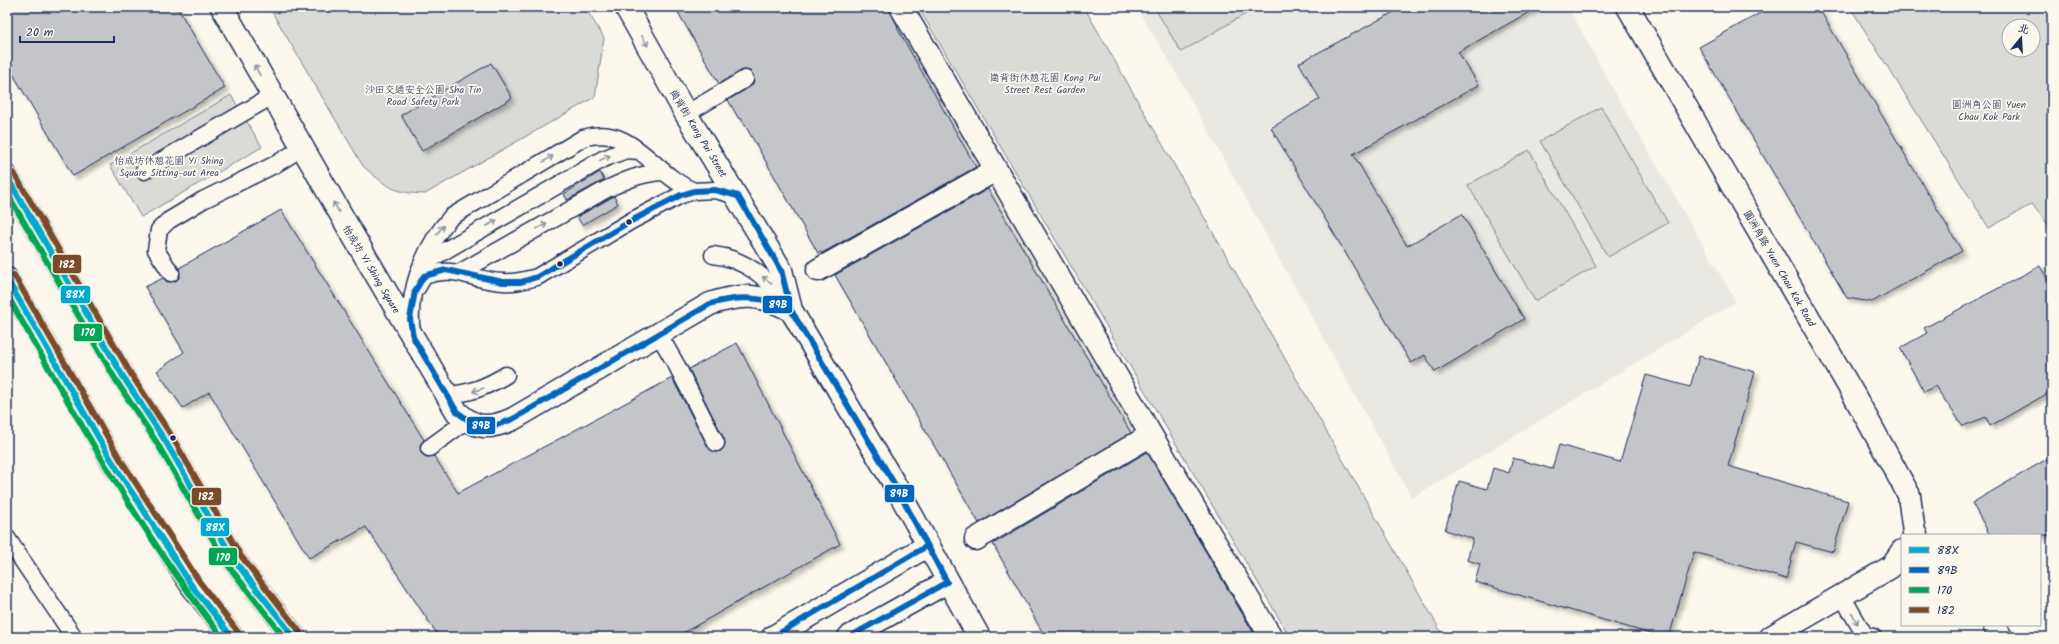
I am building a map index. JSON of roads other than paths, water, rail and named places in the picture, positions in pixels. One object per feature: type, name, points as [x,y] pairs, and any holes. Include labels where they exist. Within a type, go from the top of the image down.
[{"type":"street","name":"怡成坊 Yi Shing Square","points":[[222,7],[302,148],[413,337],[458,412],[466,420]]},
{"type":"street","name":"崗背街 Kong Pui Street","points":[[626,7],[686,114],[738,196],[781,270],[791,310],[895,485],[927,546],[979,637]]},
{"type":"street","points":[[901,7],[1271,637]]},
{"type":"street","name":"圓洲角路 Yuen Chau Kok Road","points":[[1628,7],[1843,377],[1909,495],[1915,534]]},
{"type":"street","points":[[818,270],[996,170]]},
{"type":"street","points":[[7,177],[124,378],[164,439],[234,560],[294,637]]},
{"type":"street","points":[[7,279],[112,461],[192,586],[232,637]]},
{"type":"street","points":[[466,420],[482,427],[497,426],[502,424],[710,304],[730,298],[752,296],[774,301],[791,310]]},
{"type":"street","points":[[976,539],[1151,435]]},
{"type":"street","points":[[773,637],[927,546]]},
{"type":"street","points":[[1785,634],[1842,596],[1891,567],[1901,553]]},
{"type":"street","points":[[849,637],[947,582]]},
{"type":"street","points":[[1995,626],[2001,637]]},
{"type":"lane","points":[[686,114],[745,79]]},
{"type":"lane","points":[[144,171],[272,96]]},
{"type":"lane","points":[[413,337],[410,319],[414,291],[427,250],[438,231],[452,218],[582,138],[604,134],[621,138],[681,186],[694,191]]},
{"type":"lane","points":[[172,273],[156,250],[158,230],[168,221],[203,200],[276,164],[302,148]]},
{"type":"lane","points":[[422,264],[602,159],[626,150],[639,151]]},
{"type":"lane","points":[[459,273],[605,190],[632,177],[647,172],[663,172]]},
{"type":"lane","points":[[414,291],[424,276],[446,270],[503,282],[521,282],[537,277],[670,199],[694,191],[715,190],[738,196]]},
{"type":"lane","points":[[713,255],[730,257],[752,269],[772,285],[791,310]]},
{"type":"lane","points":[[658,333],[677,366],[716,443]]},
{"type":"lane","points":[[448,396],[466,394],[483,388],[506,376]]},
{"type":"lane","points":[[429,448],[466,420]]},
{"type":"lane","points":[[7,538],[74,637]]},
{"type":"lane","points":[[1842,596],[1864,634],[1873,637]]},
{"type":"park label","name":"崗背街休憩花園 Kong Pui Street Rest Garden","points":[[1045,82]]},
{"type":"park label","name":"沙田交通安全公園 Sha Tin Road Safety Park","points":[[423,94]]},
{"type":"park label","name":"圓洲角公園 Yuen Chau Kok Park","points":[[1989,110]]},
{"type":"park label","name":"怡成坊休憩花園 Yi Shing Square Sitting-out Area","points":[[169,166]]}]
